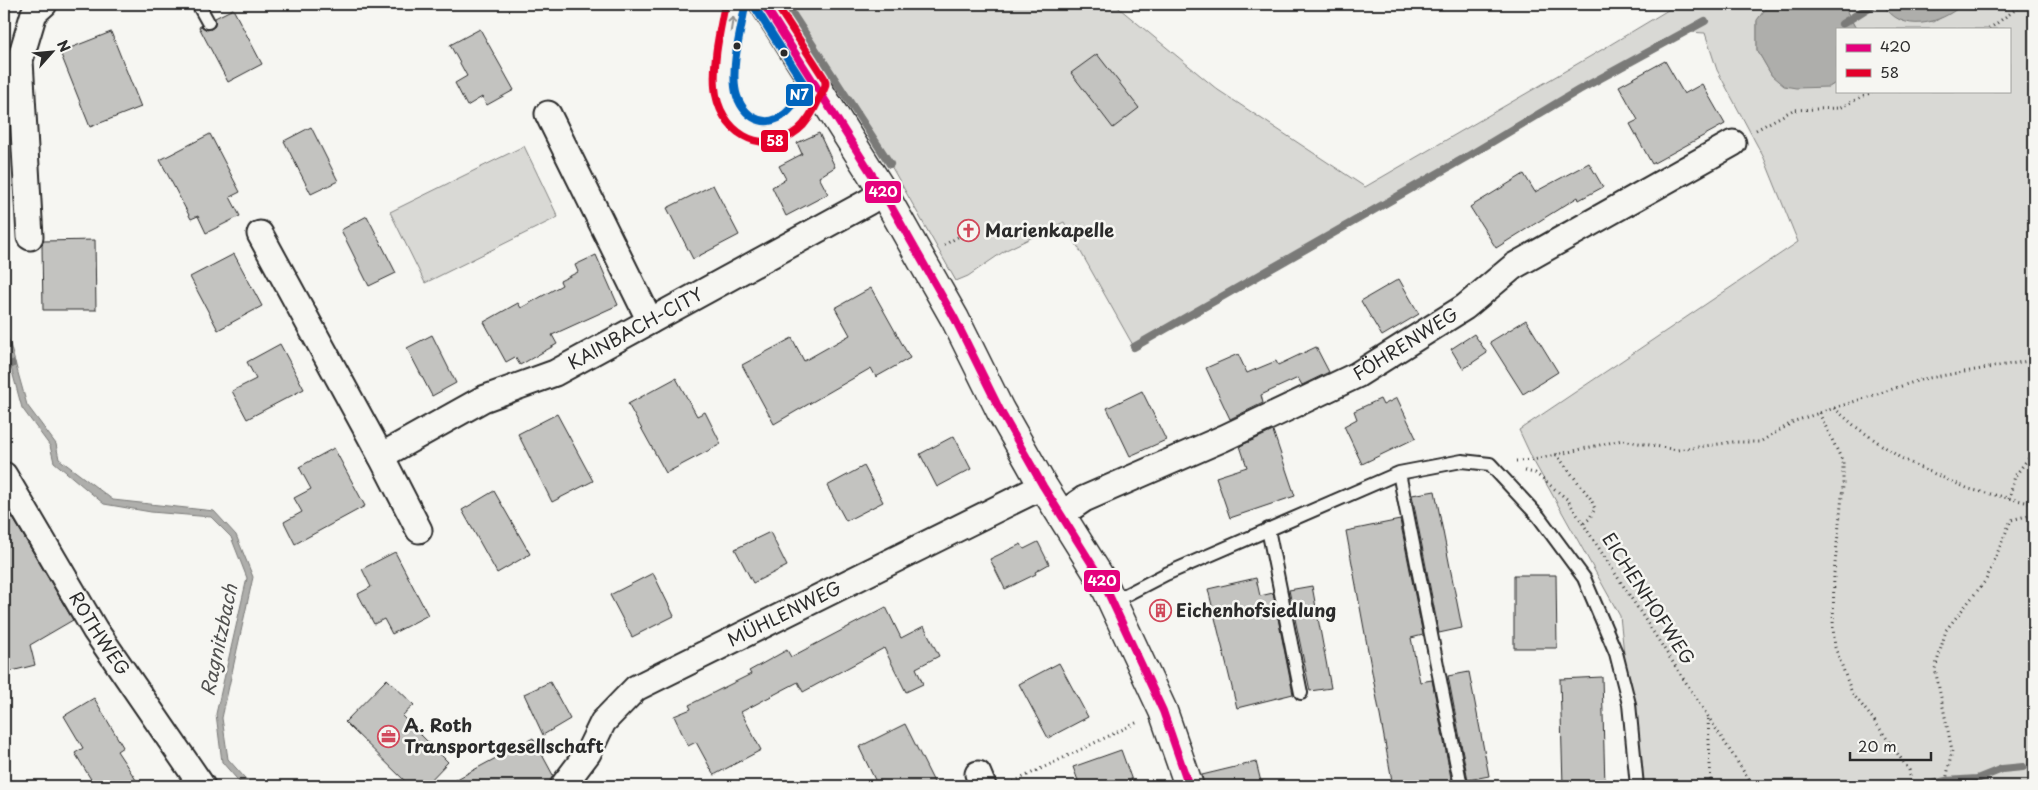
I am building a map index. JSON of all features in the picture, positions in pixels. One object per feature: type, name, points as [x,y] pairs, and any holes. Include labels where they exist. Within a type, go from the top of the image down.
[{"type":"main road","points":[[764,4],[816,83],[883,192],[950,311],[1000,410],[1043,486],[1103,582],[1163,711],[1189,786]]},
{"type":"street","points":[[30,237],[20,60],[34,14],[44,4]]},
{"type":"street","points":[[548,114],[650,321]]},
{"type":"street","name":"FÖHRENWEG","points":[[1062,514],[1084,499],[1224,438],[1357,375],[1465,307],[1514,266],[1732,143]]},
{"type":"street","name":"KAINBACH-CITY","points":[[381,456],[483,399],[555,373],[868,202],[883,192]]},
{"type":"street","points":[[260,234],[381,456],[419,530]]},
{"type":"street","name":"ROTHWEG","points":[[4,475],[95,630],[202,786]]},
{"type":"street","name":"MÜHLENWEG","points":[[563,786],[588,753],[603,722],[636,688],[1043,486]]},
{"type":"lane","points":[[198,4],[208,22]]},
{"type":"lane","points":[[735,4],[725,88],[729,103],[737,119],[746,127],[758,132],[778,130],[792,122],[816,83]]},
{"type":"lane","points":[[1112,602],[1166,574],[1399,473],[1462,461],[1490,464],[1539,517],[1584,578],[1616,653],[1630,704],[1637,786]]},
{"type":"lane","points":[[1399,473],[1461,786]]},
{"type":"lane","points":[[1268,530],[1302,694]]},
{"type":"path","points":[[1990,28],[2023,4]]},
{"type":"path","points":[[1732,143],[1793,110],[1839,108],[1872,92]]},
{"type":"path","points":[[1490,464],[1533,460],[1622,440],[1677,450],[1733,442],[1760,442],[1795,421],[1923,379],[2034,360]]},
{"type":"path","points":[[1834,408],[1900,457],[1969,489],[2034,504]]},
{"type":"path","points":[[1819,413],[1843,462],[1843,486],[1834,573],[1833,628],[1835,647],[1852,693],[1874,719],[1909,770],[1912,786]]},
{"type":"path","points":[[2009,499],[2015,476],[2034,451]]},
{"type":"path","points":[[1556,454],[1591,500],[1595,509],[1589,519],[1583,524]]},
{"type":"path","name":"EICHENHOFWEG","points":[[1490,464],[1535,473],[1567,500],[1753,786]]},
{"type":"path","points":[[1945,786],[1952,750],[1935,668],[1946,630],[1986,580],[2011,520],[2034,514]]},
{"type":"path","points":[[1004,786],[1146,719]]},
{"type":"path","points":[[1708,719],[1710,786]]},
{"type":"shaded area","points":[[786,4],[1114,4],[1218,90],[1365,187],[1678,4],[1769,4],[1757,21],[1757,50],[1772,76],[1829,87],[1836,83],[1836,92],[2010,92],[2010,28],[1855,28],[1843,4],[1883,4],[1887,10],[1934,22],[1963,4],[2034,4],[2034,786],[1638,786],[1620,616],[1533,460],[1519,430],[1798,242],[1764,158],[1717,70],[1705,33],[1688,32],[1579,90],[1470,155],[1134,347],[1064,222],[1006,250],[968,276],[956,281],[890,164]]},
{"type":"shaded area","points":[[1769,4],[1843,4],[1855,28],[1836,28],[1836,83],[1829,87],[1796,88],[1784,86],[1772,76],[1757,50],[1757,20]]},
{"type":"shaded area","points":[[1883,4],[1963,4],[1944,17],[1933,21],[1910,23],[1900,20],[1891,14]]},
{"type":"shaded area","points":[[524,146],[558,217],[425,283],[390,212]]},
{"type":"shaded area","name":"Ragnitzbach","points":[[4,323],[27,405],[56,444],[59,459],[113,500],[214,511],[236,535],[253,577],[222,718],[228,759],[252,786],[243,786],[222,762],[216,714],[247,578],[231,537],[211,517],[151,512],[104,504],[54,462],[50,446],[22,408],[4,342]]},
{"type":"building","points":[[233,9],[262,64],[228,82],[199,27],[201,26],[207,30],[211,29],[215,26],[215,18]]},
{"type":"building","points":[[480,29],[514,90],[487,105],[482,97],[467,106],[455,83],[467,76],[450,45]]},
{"type":"building","points":[[111,32],[141,107],[90,127],[60,52]]},
{"type":"building","points":[[1097,54],[1139,108],[1113,128],[1071,73]]},
{"type":"building","points":[[1665,61],[1684,94],[1702,84],[1725,124],[1652,164],[1630,124],[1638,120],[1619,86]]},
{"type":"building","points":[[311,127],[338,181],[311,194],[284,141]]},
{"type":"building","points":[[819,133],[835,167],[819,177],[828,194],[786,216],[772,187],[786,179],[779,166],[802,154],[797,143]]},
{"type":"building","points":[[210,134],[240,192],[230,197],[240,216],[206,233],[198,216],[191,219],[160,160]]},
{"type":"building","points":[[1589,163],[1603,187],[1579,200],[1578,197],[1496,248],[1470,207],[1524,174],[1535,192]]},
{"type":"building","points":[[713,185],[739,235],[693,259],[667,208]]},
{"type":"building","points":[[367,216],[396,273],[369,286],[341,230]]},
{"type":"building","points":[[95,240],[96,310],[43,310],[43,241]]},
{"type":"building","points":[[234,254],[262,306],[218,330],[190,277]]},
{"type":"building","points":[[596,255],[618,305],[552,335],[557,344],[520,365],[515,357],[506,362],[484,322],[518,303],[521,308],[562,285],[560,281],[578,272],[575,265]]},
{"type":"building","points":[[1399,279],[1419,314],[1382,336],[1361,301]]},
{"type":"building","points":[[871,288],[910,358],[876,377],[871,368],[774,424],[742,365],[792,338],[804,361],[850,335],[835,308]]},
{"type":"building","points":[[1526,320],[1558,372],[1523,394],[1490,342]]},
{"type":"building","points":[[1474,334],[1487,353],[1463,369],[1451,349]]},
{"type":"building","points":[[432,335],[456,383],[432,396],[407,348]]},
{"type":"building","points":[[280,344],[304,389],[247,419],[232,391],[256,379],[247,362]]},
{"type":"building","points":[[1316,347],[1329,372],[1302,385],[1298,378],[1261,395],[1263,403],[1230,419],[1206,368],[1238,354],[1247,373],[1276,361],[1278,365]]},
{"type":"building","points":[[676,378],[697,416],[705,412],[721,444],[666,473],[628,404]]},
{"type":"building","points":[[1142,391],[1166,440],[1130,456],[1107,408]]},
{"type":"building","points":[[1397,398],[1416,438],[1362,464],[1344,426],[1357,419],[1354,411],[1380,399],[1383,405]]},
{"type":"building","points":[[557,414],[593,481],[552,502],[518,434]]},
{"type":"building","points":[[1273,431],[1295,496],[1230,518],[1216,477],[1247,467],[1240,446]]},
{"type":"building","points":[[954,436],[971,469],[937,487],[920,454]]},
{"type":"building","points":[[334,448],[365,506],[295,544],[284,522],[302,512],[294,498],[311,489],[299,467]]},
{"type":"building","points":[[864,466],[883,502],[846,521],[827,486]]},
{"type":"building","points":[[494,491],[530,554],[497,573],[462,510]]},
{"type":"building","points":[[1435,491],[1462,628],[1439,633],[1412,495]]},
{"type":"building","points":[[4,503],[73,620],[30,645],[35,665],[4,673]]},
{"type":"building","points":[[1400,520],[1423,635],[1411,638],[1420,682],[1432,680],[1452,783],[1433,786],[1393,786],[1346,531]]},
{"type":"building","points":[[770,532],[787,566],[753,583],[735,549]]},
{"type":"building","points":[[1038,542],[1049,564],[1035,572],[1036,574],[1005,589],[990,559],[1021,544],[1024,549]]},
{"type":"building","points":[[395,552],[428,615],[392,634],[384,619],[374,624],[358,594],[371,587],[362,569]]},
{"type":"building","points":[[653,573],[674,616],[632,637],[610,595]]},
{"type":"building","points":[[1514,575],[1556,575],[1557,648],[1514,648]]},
{"type":"building","points":[[1256,578],[1260,596],[1273,593],[1293,694],[1237,708],[1208,589]]},
{"type":"building","points":[[1312,586],[1331,688],[1310,691],[1289,590]]},
{"type":"building","points":[[886,607],[901,638],[924,626],[939,656],[916,668],[923,684],[906,692],[884,648],[803,692],[798,682],[741,712],[761,750],[714,775],[696,742],[688,746],[674,716],[691,709],[689,705],[751,674],[749,671],[787,650],[791,657]]},
{"type":"building","points":[[1059,663],[1088,717],[1048,738],[1019,684]]},
{"type":"building","points":[[1469,672],[1489,776],[1468,780],[1448,676]]},
{"type":"building","points":[[1602,677],[1605,786],[1563,786],[1560,679]]},
{"type":"building","points":[[387,679],[414,705],[402,716],[448,762],[425,786],[410,786],[345,722]]},
{"type":"building","points":[[550,682],[570,719],[543,735],[524,694]]},
{"type":"building","points":[[94,698],[123,747],[117,751],[140,786],[95,786],[75,753],[83,748],[64,716]]},
{"type":"building","points":[[905,724],[936,786],[878,786],[859,747]]},
{"type":"building","points":[[533,738],[553,775],[549,786],[444,786]]},
{"type":"building","points":[[1121,750],[1134,786],[1080,786],[1073,767]]},
{"type":"building","points":[[1256,762],[1262,786],[1204,786],[1202,775]]},
{"type":"waterway","points":[[786,4],[890,164]]},
{"type":"waterway","points":[[1842,24],[1874,4]]},
{"type":"waterway","points":[[1134,347],[1470,155],[1579,90],[1705,21]]},
{"type":"waterway","points":[[4,368],[12,364]]},
{"type":"waterway","points":[[1922,786],[1946,781],[1977,779],[2002,769],[2023,767]]},
{"type":"transit line","name":"58","points":[[725,4],[715,66],[715,87],[718,102],[724,116],[744,136],[756,141],[770,142],[784,139],[802,127],[813,112],[825,86],[824,78],[776,4]]},
{"type":"transit line","name":"420","points":[[764,4],[883,192],[955,319],[1000,410],[1043,486],[1103,582],[1163,711],[1189,786]]},
{"type":"transit line","name":"N7","points":[[745,6],[736,56],[735,87],[737,96],[746,112],[753,117],[769,121],[777,119],[792,107],[804,84],[756,9]]},
{"type":"place","name":"Marienkapelle","points":[[969,231]]},
{"type":"place","name":"Eichenhofsiedlung","points":[[1160,611]]},
{"type":"place","name":"A. Roth Transportgesellschaft","points":[[388,736]]}]
